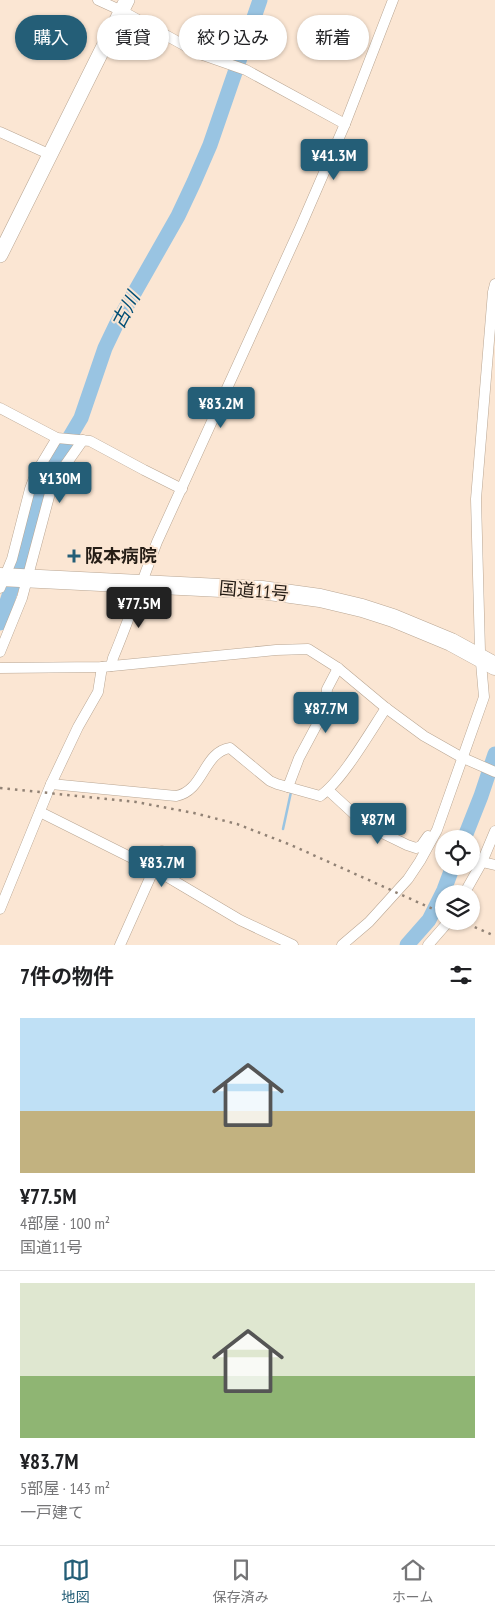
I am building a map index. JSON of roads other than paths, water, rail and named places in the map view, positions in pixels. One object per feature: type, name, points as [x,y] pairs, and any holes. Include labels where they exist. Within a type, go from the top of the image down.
[{"type":"highway","name":"国道11号","points":[[11,579],[262,590],[320,598],[393,618],[451,642],[488,662]]},
{"type":"main road","points":[[0,255],[124,5]]},
{"type":"street","points":[[98,0],[124,5],[184,47],[246,70],[345,124]]},
{"type":"street","points":[[0,909],[51,784],[78,727],[98,692],[106,667],[113,658],[133,610],[157,542],[345,124],[393,0]]},
{"type":"street","points":[[0,132],[51,155]]},
{"type":"street","points":[[437,830],[484,697],[488,662],[476,499],[495,284]]},
{"type":"street","points":[[0,408],[59,438],[90,441],[182,489]]},
{"type":"street","points":[[0,652],[22,598],[11,579],[12,559],[33,481],[59,438]]},
{"type":"street","points":[[11,579],[59,474],[80,440]]},
{"type":"street","points":[[0,668],[106,667],[301,649],[313,652],[338,668],[386,708],[424,736],[464,758],[495,772]]},
{"type":"street","points":[[288,787],[299,758],[322,715],[326,702],[326,689],[338,668]]},
{"type":"street","points":[[51,784],[176,796],[183,795],[199,781],[214,755],[221,749],[230,748],[270,781],[320,796],[328,790],[345,768],[386,708]]},
{"type":"street","points":[[328,790],[366,824],[407,845],[416,848],[421,846],[430,833],[435,831]]},
{"type":"street","points":[[40,812],[154,869],[240,920],[292,945]]},
{"type":"street","points":[[469,885],[482,862],[495,831]]},
{"type":"street","points":[[342,945],[369,922],[408,879],[435,833]]},
{"type":"street","points":[[120,945],[162,851]]},
{"type":"street","points":[[482,862],[495,865]]},
{"type":"street","points":[[428,945],[441,930]]},
{"type":"waterway","name":"古川","points":[[0,623],[27,541],[37,497],[49,472],[81,418],[105,348],[116,325],[178,216],[194,182],[210,145],[260,0]]},
{"type":"waterway","points":[[468,830],[495,754]]},
{"type":"waterway","points":[[283,829],[291,792]]},
{"type":"waterway","points":[[407,945],[429,920],[450,875]]},
{"type":"railway","points":[[0,788],[136,802],[194,813],[237,824],[291,845],[435,910]]},
{"type":"railway","points":[[480,929],[495,936]]},
{"type":"place","name":"阪本病院","points":[[74,556]]}]
